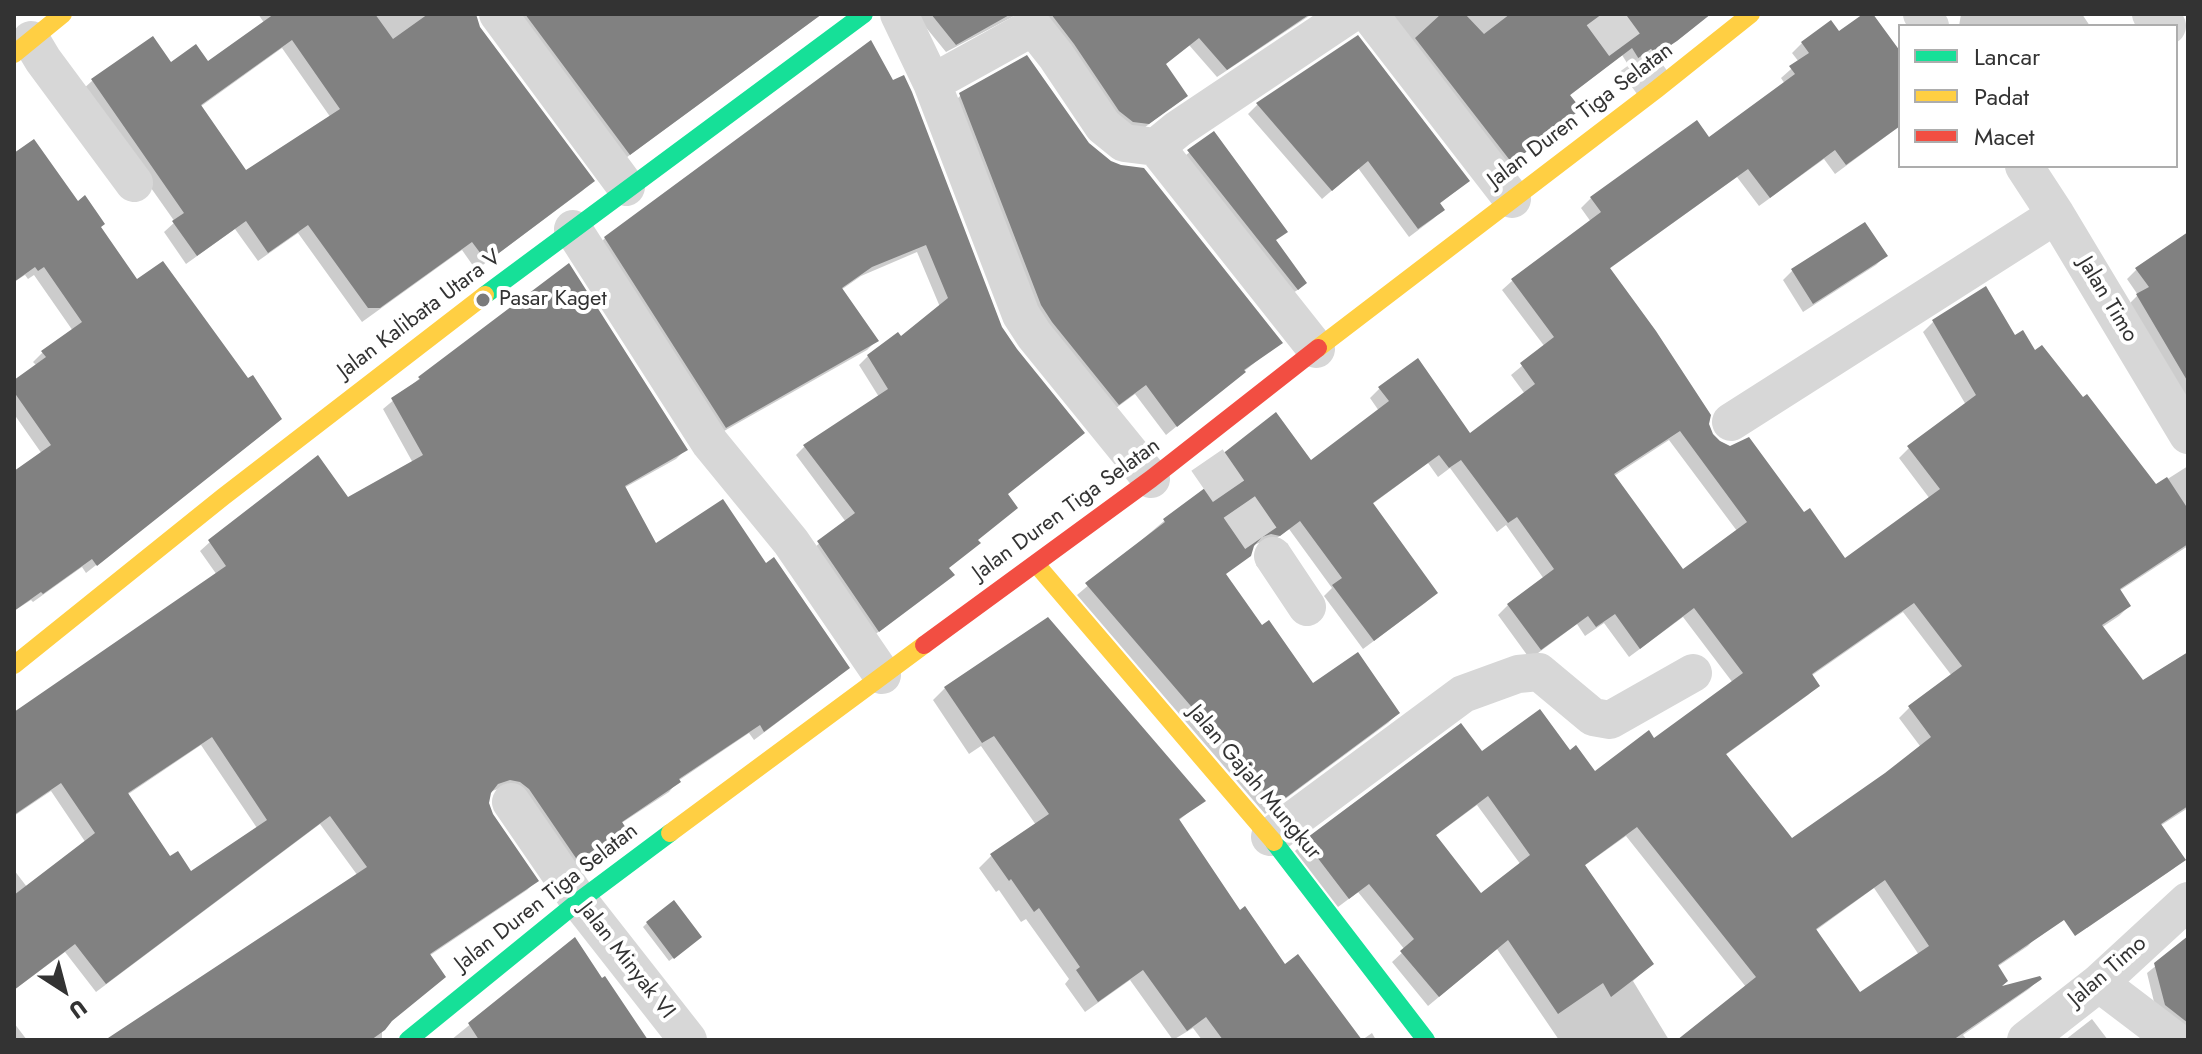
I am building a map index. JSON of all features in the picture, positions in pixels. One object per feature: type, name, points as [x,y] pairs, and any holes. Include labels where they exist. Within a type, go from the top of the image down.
[{"type":"street","points":[[63,14],[23,47],[43,60],[134,183]]},
{"type":"street","points":[[498,14],[626,187]]},
{"type":"street","name":"Jalan Kalibata Utara V","points":[[14,665],[294,441],[626,187],[864,14]]},
{"type":"street","points":[[899,14],[932,83],[1021,315],[1151,479]]},
{"type":"street","points":[[1156,147],[1178,129],[1350,14]]},
{"type":"street","points":[[1369,14],[1512,199]]},
{"type":"street","name":"Jalan Duren Tiga Selatan","points":[[408,1040],[579,901],[882,675],[1151,479],[1202,452],[1316,349],[1657,89],[1729,21]]},
{"type":"street","points":[[932,83],[1033,27],[1103,126],[1124,143],[1156,147],[1316,349]]},
{"type":"street","name":"Jalan Timo","points":[[2025,168],[2188,435]]},
{"type":"street","points":[[1731,422],[2056,215]]},
{"type":"street","points":[[573,229],[710,443],[791,542],[882,675]]},
{"type":"street","points":[[1273,556],[1307,607]]},
{"type":"street","name":"Jalan Gajah Mungkur","points":[[1036,564],[1270,837],[1426,1040]]},
{"type":"street","points":[[1270,837],[1463,694],[1518,674],[1539,672],[1593,717],[1610,720],[1693,673]]},
{"type":"street","name":"Jalan Minyak VI","points":[[511,802],[579,901],[688,1040]]},
{"type":"street","name":"Jalan Timo","points":[[2026,1040],[2099,983],[2188,901]]},
{"type":"street","points":[[2099,983],[2174,1040]]},
{"type":"building","points":[[274,14],[375,14],[393,39],[428,14],[476,14],[480,27],[595,181],[487,262],[472,242],[380,308],[368,308],[308,225],[268,253],[246,221],[197,256],[172,221],[184,213],[91,79],[153,36],[171,62],[196,44],[208,61]],"holes":[[[292,40],[340,109],[246,170],[201,105]]]},
{"type":"building","points":[[525,14],[822,14],[630,155]]},
{"type":"building","points":[[931,14],[1011,14],[956,45]]},
{"type":"building","points":[[1051,14],[1310,14],[1227,70],[1199,38],[1166,64],[1188,96],[1149,124],[1133,122],[1119,111]]},
{"type":"building","points":[[1441,14],[1465,14],[1484,34],[1510,14],[1711,14],[1642,64],[1632,48],[1570,95],[1581,109],[1512,163],[1415,38]]},
{"type":"building","points":[[1863,14],[1873,14],[1898,48],[1898,127],[1846,165],[1835,150],[1770,198],[1748,169],[1610,268],[1711,415],[1709,424],[1713,434],[1730,446],[1749,437],[1804,512],[1810,508],[1845,558],[1940,489],[1907,446],[1976,395],[1932,320],[1986,286],[2015,335],[2023,330],[2035,350],[2042,345],[2083,397],[2087,394],[2156,484],[2167,477],[2188,509],[2188,544],[2120,589],[2131,606],[2102,625],[2143,680],[2188,652],[2188,806],[2161,824],[2186,860],[2075,936],[2064,920],[1998,965],[2008,981],[2002,986],[2040,976],[2042,979],[1953,1040],[1677,1040],[1756,977],[1637,827],[1585,865],[1654,964],[1611,997],[1603,983],[1558,1014],[1508,940],[1439,997],[1400,951],[1414,939],[1369,884],[1349,899],[1304,840],[1461,723],[1482,751],[1540,709],[1570,750],[1576,745],[1595,771],[1649,730],[1654,738],[1743,673],[1694,608],[1640,649],[1615,614],[1596,627],[1588,616],[1541,650],[1507,604],[1554,569],[1517,517],[1508,523],[1461,460],[1449,468],[1439,455],[1373,503],[1438,593],[1374,641],[1332,585],[1342,578],[1300,521],[1280,536],[1271,534],[1262,537],[1254,546],[1251,556],[1226,574],[1262,625],[1269,620],[1313,683],[1358,652],[1400,713],[1276,805],[1085,583],[1217,479],[1207,466],[1276,412],[1311,460],[1389,401],[1378,387],[1418,358],[1470,433],[1535,384],[1520,363],[1554,337],[1511,279],[1601,212],[1590,197],[1697,120],[1709,137],[1795,74],[1789,66],[1809,53],[1801,42],[1831,20],[1839,31]],"holes":[[[1680,431],[1747,522],[1683,569],[1614,474]],[[1914,603],[1962,666],[1908,706],[1931,737],[1792,838],[1726,754],[1820,686],[1812,674]],[[1488,796],[1530,855],[1481,893],[1436,835]],[[1885,880],[1929,946],[1860,992],[1816,929]]]},
{"type":"building","points":[[1358,35],[1470,181],[1440,203],[1445,210],[1418,229],[1368,161],[1332,191],[1256,103]]},
{"type":"building","points":[[871,40],[893,80],[904,75],[912,92],[1002,327],[1085,433],[1008,494],[1018,508],[949,568],[955,575],[879,632],[817,541],[855,513],[803,445],[888,389],[867,355],[898,332],[901,336],[948,298],[926,245],[872,267],[842,288],[879,341],[726,428],[604,237]]},
{"type":"building","points":[[1027,55],[1089,143],[1111,161],[1144,168],[1283,343],[1244,370],[1246,372],[1177,427],[1146,385],[1119,405],[1041,305],[959,93]]},
{"type":"building","points":[[1214,131],[1288,232],[1276,240],[1307,283],[1298,290],[1187,150]]},
{"type":"building","points":[[34,139],[78,201],[85,195],[105,224],[101,227],[137,279],[163,261],[248,378],[253,375],[282,419],[97,566],[92,559],[14,611],[14,471],[51,445],[14,392],[14,380],[46,357],[41,351],[82,322],[44,267],[38,271],[35,267],[14,282],[14,153]]},
{"type":"building","points":[[1865,222],[1888,256],[1813,304],[1791,269]]},
{"type":"building","points":[[2188,232],[2188,382],[2136,294],[2149,287],[2135,268]]},
{"type":"building","points":[[569,263],[688,450],[625,486],[656,543],[723,499],[766,563],[774,557],[850,668],[764,732],[760,725],[679,779],[681,782],[622,822],[626,828],[578,861],[529,789],[520,782],[510,780],[498,784],[491,793],[489,803],[493,814],[539,881],[430,954],[446,977],[371,1040],[105,1040],[367,867],[330,816],[106,984],[75,944],[14,990],[14,895],[95,833],[61,783],[14,815],[14,712],[226,566],[208,540],[318,455],[348,497],[423,455],[391,398],[420,379],[418,377]],"holes":[[[212,737],[267,820],[191,871],[178,851],[170,856],[128,793]]]},
{"type":"building","points":[[1048,617],[1206,801],[1179,819],[1240,910],[1245,906],[1285,964],[1298,954],[1362,1040],[1223,1040],[1206,1017],[1187,1031],[1143,970],[1098,1002],[1076,970],[1080,967],[1039,908],[1034,912],[990,854],[1049,814],[994,736],[982,743],[944,687]]},
{"type":"building","points":[[674,900],[702,937],[674,959],[646,922]]},
{"type":"building","points":[[2188,936],[2188,1023],[2165,1005],[2154,963]]},
{"type":"building","points":[[575,937],[648,1040],[479,1040],[468,1023]]},
{"type":"tunnel","points":[[1602,14],[1657,89]]},
{"type":"tunnel","points":[[1207,460],[1273,556]]},
{"type":"traffic: fast","points":[[485,295],[864,14]]},
{"type":"traffic: fast","points":[[408,1040],[579,901],[670,833]]},
{"type":"traffic: fast","points":[[1274,842],[1426,1040]]},
{"type":"traffic: slow","points":[[14,54],[63,14]]},
{"type":"traffic: slow","points":[[1318,348],[1751,14]]},
{"type":"traffic: slow","points":[[14,665],[223,497],[485,295]]},
{"type":"traffic: slow","points":[[1036,564],[1274,842]]},
{"type":"traffic: slow","points":[[670,833],[924,645]]},
{"type":"traffic: jam","points":[[924,645],[1151,479],[1318,348]]},
{"type":"place","name":"Pasar Kaget","points":[[483,300]]}]
